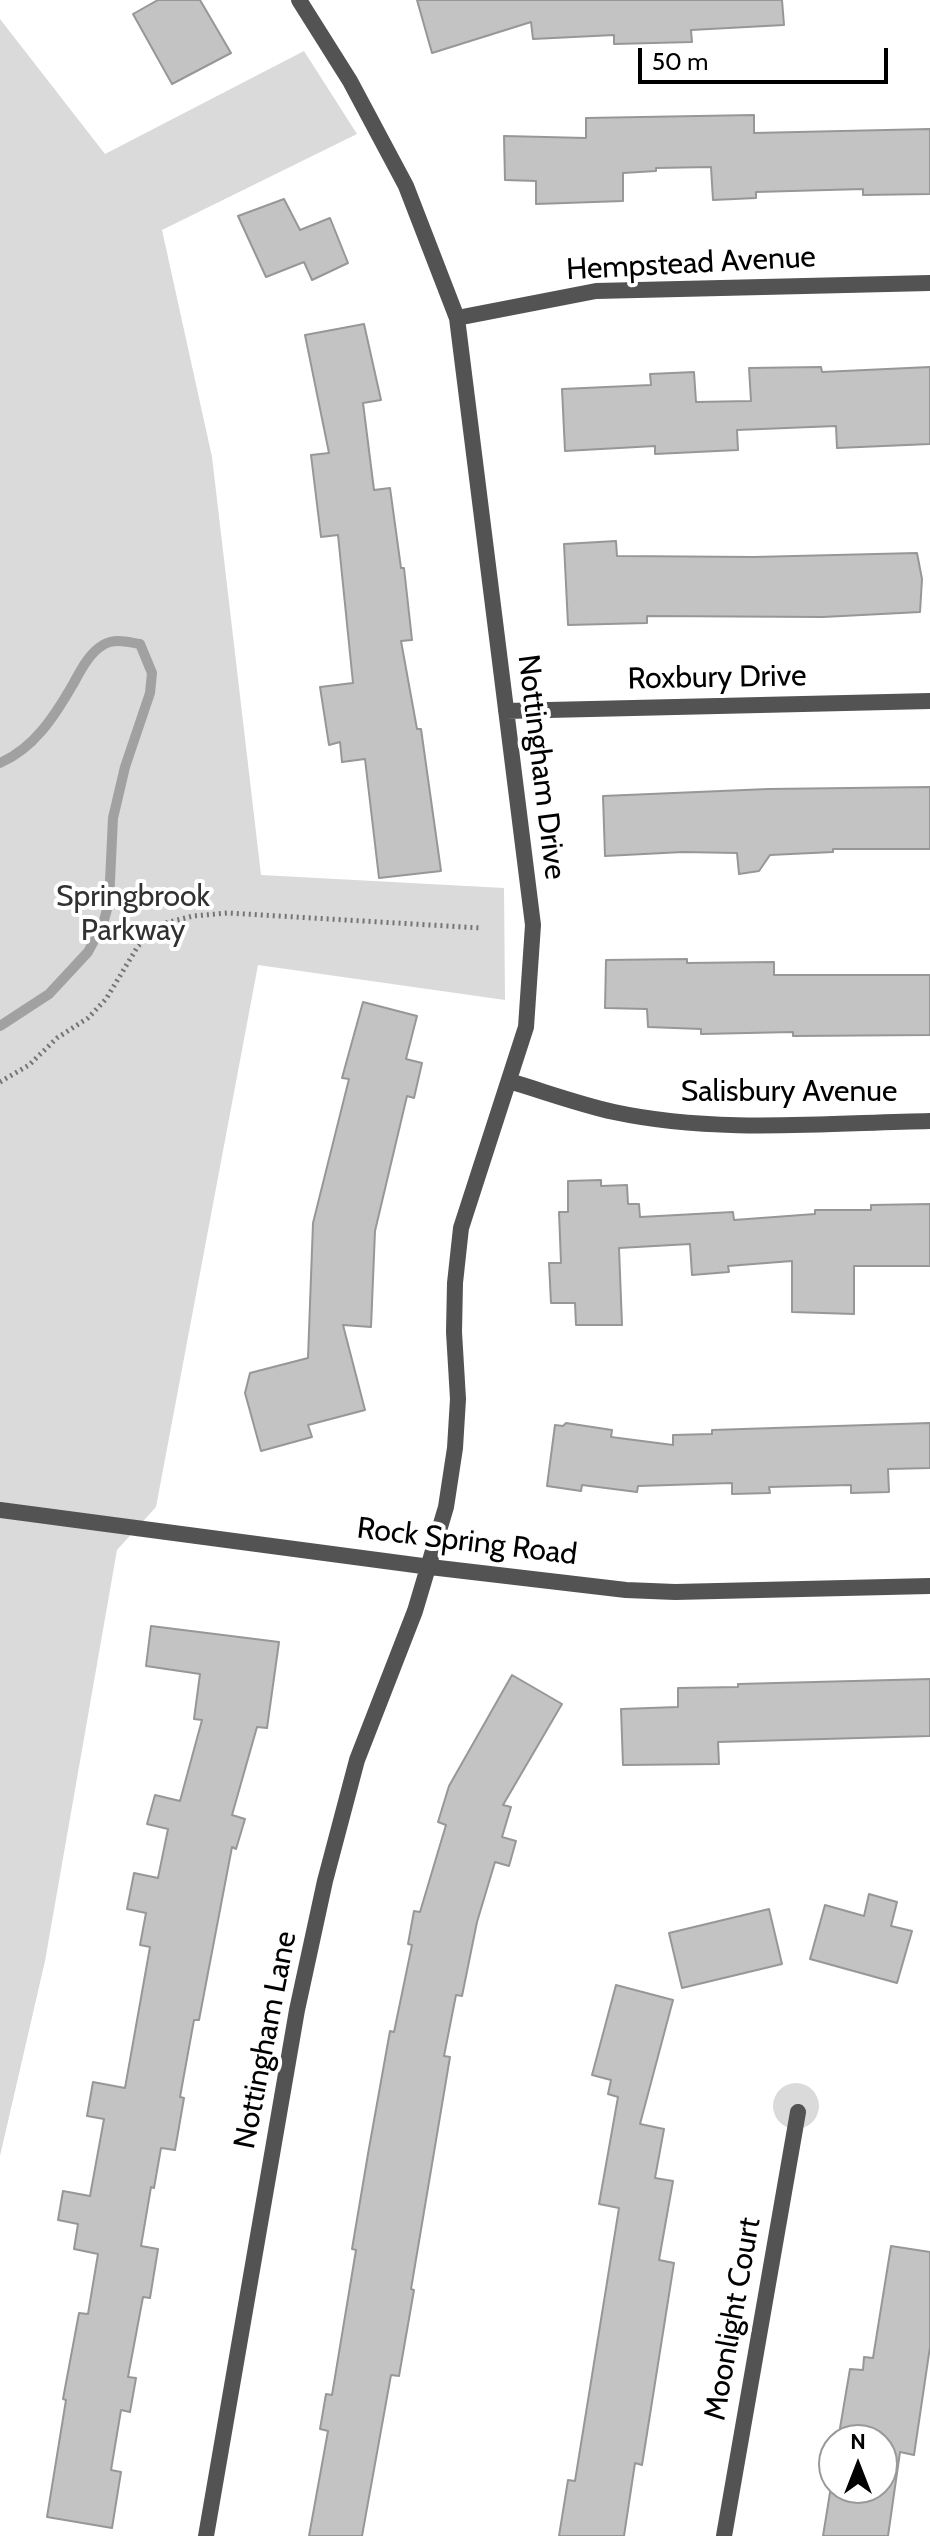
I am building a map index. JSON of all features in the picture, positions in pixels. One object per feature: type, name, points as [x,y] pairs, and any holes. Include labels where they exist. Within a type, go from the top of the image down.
[{"type":"street","name":"Nottingham Drive","points":[[299,0],[350,81],[406,186],[457,318],[533,925],[526,1027],[461,1228],[455,1283],[458,1399],[455,1448],[446,1507],[430,1567]]},
{"type":"street","name":"Hempstead Avenue","points":[[457,318],[596,291],[930,283]]},
{"type":"street","name":"Roxbury Drive","points":[[506,711],[930,701]]},
{"type":"street","name":"Salisbury Avenue","points":[[509,1081],[613,1112],[669,1120],[727,1125],[930,1121]]},
{"type":"street","name":"Rock Spring Road","points":[[0,1510],[626,1590],[675,1592],[930,1586]]},
{"type":"street","name":"Nottingham Lane","points":[[206,2536],[297,2010],[325,1881],[357,1760],[430,1567]]},
{"type":"street","name":"Moonlight Court","points":[[724,2536],[798,2112]]},
{"type":"path","points":[[0,1082],[29,1065],[57,1038],[88,1018],[106,999],[138,946],[162,924],[193,916],[228,913],[481,928]]},
{"type":"green space","name":"Springbrook Parkway","points":[[0,19],[105,154],[304,51],[357,134],[162,230],[212,457],[261,875],[504,888],[505,1000],[258,965],[156,1507],[117,1550],[45,1961],[0,2156]]},
{"type":"green space","points":[[796,2083],[813,2089],[819,2106],[813,2123],[796,2129],[779,2123],[773,2106],[779,2089]]},
{"type":"building","points":[[158,0],[200,0],[231,53],[172,84],[133,14]]},
{"type":"building","points":[[417,0],[782,0],[784,25],[691,30],[692,42],[614,44],[614,35],[533,39],[531,22],[432,53]]},
{"type":"building","points":[[754,115],[754,133],[930,129],[930,194],[863,195],[863,189],[756,192],[756,198],[713,200],[711,167],[656,168],[656,171],[623,173],[623,201],[536,204],[536,181],[505,180],[504,136],[586,138],[586,118]]},
{"type":"building","points":[[284,199],[300,230],[330,218],[348,263],[312,280],[304,262],[266,277],[238,216]]},
{"type":"building","points":[[364,324],[381,400],[363,403],[374,490],[390,488],[412,640],[401,641],[417,729],[421,729],[441,871],[379,878],[365,759],[342,762],[340,742],[329,745],[320,687],[353,683],[338,535],[321,537],[311,455],[329,453],[305,335]]},
{"type":"building","points":[[821,367],[822,372],[930,367],[930,444],[837,448],[836,426],[737,430],[738,450],[655,454],[655,446],[565,451],[562,389],[651,385],[650,374],[694,372],[696,402],[751,401],[749,368]]},
{"type":"building","points":[[616,541],[617,556],[917,553],[922,579],[920,612],[823,617],[647,616],[647,623],[568,625],[564,544]]},
{"type":"building","points":[[930,787],[930,849],[833,849],[833,852],[770,855],[759,871],[739,874],[737,853],[605,856],[603,796],[768,789]]},
{"type":"building","points":[[687,959],[687,963],[774,962],[774,975],[930,975],[930,1035],[793,1036],[793,1032],[701,1034],[701,1029],[648,1027],[647,1009],[605,1008],[606,960]]},
{"type":"building","points":[[363,1002],[417,1016],[406,1059],[422,1063],[414,1098],[407,1096],[375,1231],[371,1327],[343,1325],[365,1410],[308,1425],[312,1437],[261,1451],[245,1393],[250,1373],[308,1358],[313,1223],[349,1079],[342,1078]]},
{"type":"building","points":[[601,1180],[601,1186],[627,1185],[628,1204],[639,1204],[640,1217],[733,1212],[734,1220],[815,1214],[815,1210],[871,1210],[871,1205],[930,1204],[930,1266],[854,1266],[854,1314],[792,1312],[792,1261],[728,1266],[729,1272],[692,1275],[690,1244],[619,1248],[622,1325],[576,1325],[575,1303],[551,1303],[549,1263],[561,1263],[559,1212],[568,1212],[568,1181]]},
{"type":"building","points":[[566,1423],[612,1430],[611,1437],[673,1445],[673,1435],[712,1434],[712,1430],[930,1423],[930,1468],[888,1469],[889,1492],[851,1493],[851,1485],[769,1487],[770,1493],[732,1494],[732,1483],[638,1486],[637,1492],[582,1485],[581,1491],[547,1486],[555,1425],[563,1426]]},
{"type":"building","points":[[151,1626],[279,1642],[267,1728],[257,1727],[232,1815],[245,1819],[236,1849],[232,1847],[199,2020],[194,2020],[180,2097],[184,2098],[175,2150],[161,2148],[154,2188],[151,2187],[141,2246],[158,2249],[150,2298],[143,2297],[128,2377],[136,2378],[130,2412],[121,2410],[111,2470],[121,2472],[112,2528],[47,2517],[66,2400],[63,2399],[79,2313],[88,2314],[98,2254],[74,2249],[78,2224],[58,2220],[63,2191],[90,2196],[104,2119],[87,2116],[93,2082],[125,2088],[150,1947],[140,1945],[146,1913],[127,1909],[134,1873],[158,1878],[168,1829],[147,1824],[155,1795],[180,1801],[202,1720],[194,1719],[200,1674],[146,1666]]},
{"type":"building","points":[[512,1675],[562,1704],[503,1805],[511,1807],[502,1837],[516,1841],[509,1866],[495,1862],[477,1922],[462,1996],[456,1995],[444,2056],[450,2057],[411,2289],[414,2290],[399,2376],[391,2375],[362,2536],[309,2536],[328,2431],[320,2429],[326,2394],[332,2395],[368,2154],[390,2031],[394,2032],[412,1945],[408,1944],[414,1911],[420,1912],[446,1825],[438,1822],[449,1786]]},
{"type":"building","points":[[930,1679],[930,1736],[718,1742],[719,1764],[623,1765],[621,1709],[678,1707],[678,1688]]},
{"type":"building","points":[[869,1894],[897,1902],[891,1926],[912,1931],[897,1983],[810,1959],[825,1905],[864,1916]]},
{"type":"building","points":[[769,1909],[782,1964],[682,1988],[669,1933]]},
{"type":"building","points":[[616,1985],[673,2000],[640,2124],[664,2129],[655,2178],[673,2181],[659,2260],[674,2263],[642,2465],[635,2463],[624,2536],[559,2536],[568,2480],[575,2481],[619,2208],[599,2204],[618,2097],[608,2094],[611,2080],[592,2075]]},
{"type":"building","points":[[891,2246],[930,2252],[930,2347],[914,2455],[900,2452],[898,2466],[898,2424],[841,2424],[850,2369],[863,2370],[864,2357],[873,2358]]},
{"type":"building","points":[[828,2504],[893,2504],[888,2536],[823,2536]]},
{"type":"waterway","points":[[0,763],[23,749],[42,730],[93,653],[117,641],[140,644],[152,673],[150,693],[125,767],[113,818],[109,902],[103,924],[88,952],[49,994],[0,1026]]}]
